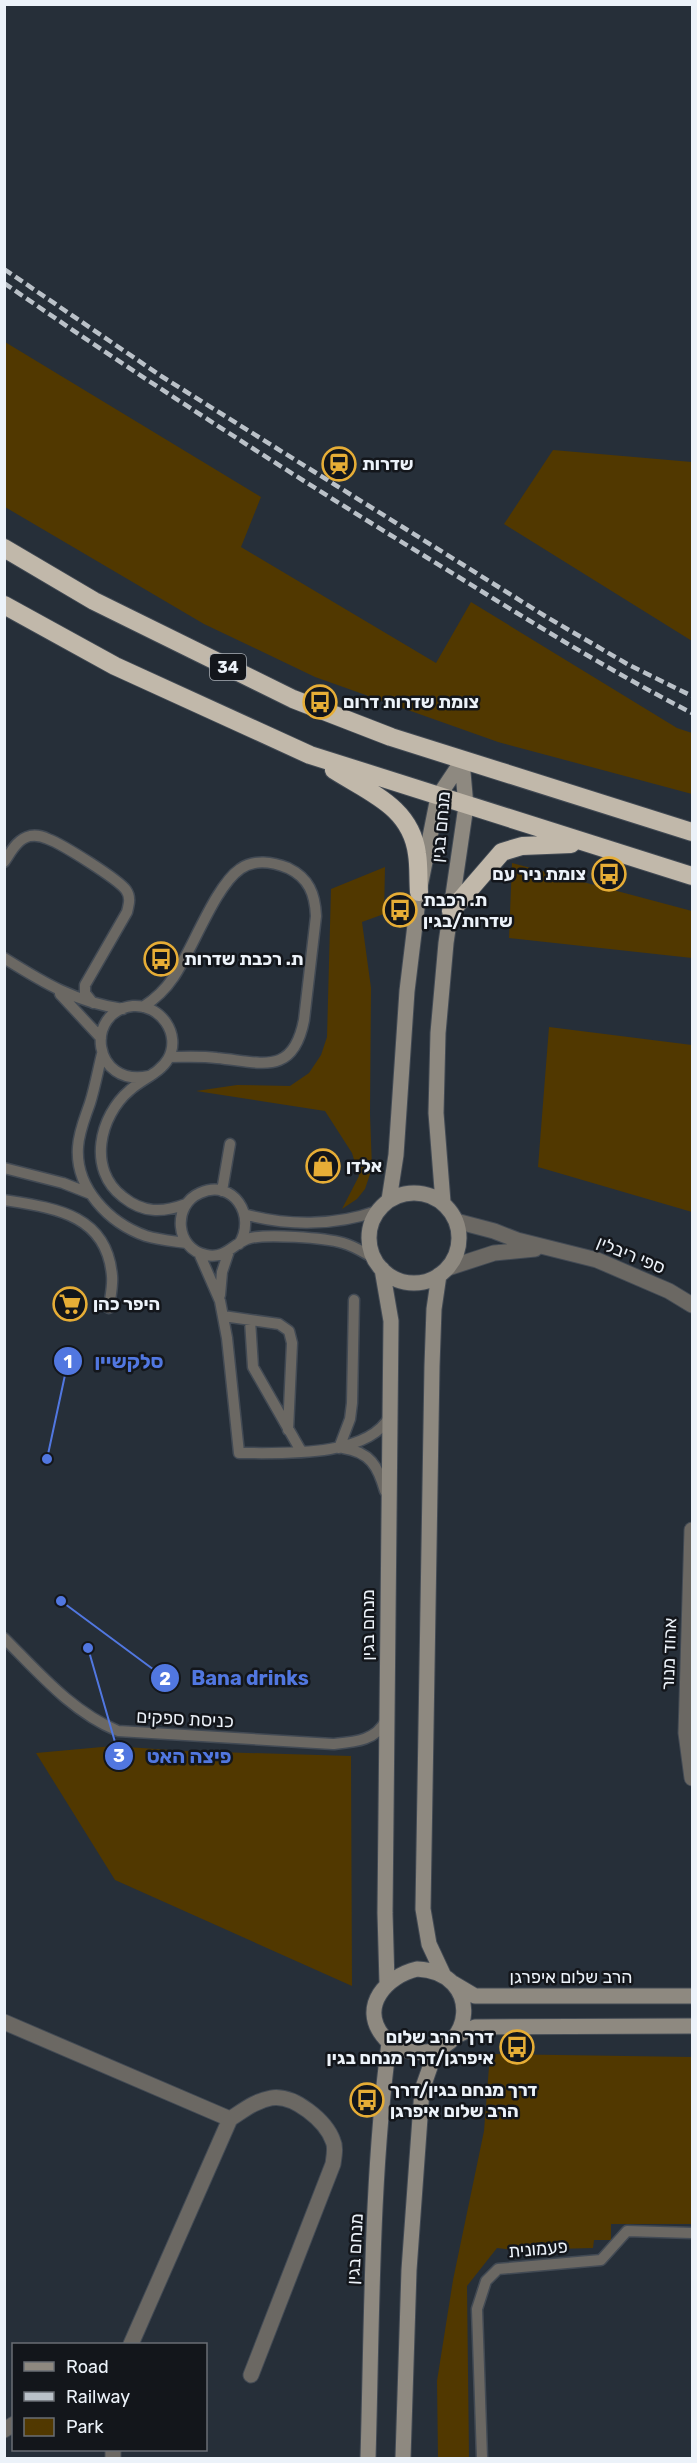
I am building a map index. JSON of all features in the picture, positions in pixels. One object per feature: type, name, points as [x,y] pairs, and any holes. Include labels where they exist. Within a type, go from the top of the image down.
[{"type":"highway","name":"34","points":[[4,548],[94,601],[293,699],[391,737],[462,761],[693,832]]},
{"type":"highway","name":"34","points":[[4,604],[115,666],[310,755],[693,876]]},
{"type":"highway","points":[[310,755],[389,803],[408,824],[417,853],[419,892]]},
{"type":"highway","points":[[450,911],[502,852],[522,846],[585,843]]},
{"type":"main road","name":"מנחם בגין","points":[[389,1200],[396,1155],[407,991],[419,892],[438,797],[462,761]]},
{"type":"main road","name":"מנחם בגין","points":[[443,1202],[436,1113],[440,992],[466,806],[462,761]]},
{"type":"main road","points":[[444,1272],[427,1281],[407,1282],[392,1277],[377,1263],[369,1237],[377,1210],[389,1200],[404,1194],[418,1193],[443,1202],[456,1221],[459,1242],[457,1251],[444,1272],[434,1309],[423,1909],[429,1944],[448,1979],[460,1993],[464,2016],[454,2037]]},
{"type":"main road","name":"מנחם בגין","points":[[377,1263],[391,1321],[384,1914],[387,1983]]},
{"type":"main road","points":[[448,1979],[430,1970],[417,1969],[405,1972],[387,1983],[376,2002],[375,2014],[382,2035],[389,2043],[407,2051],[436,2050],[454,2037],[475,2027],[693,2026]]},
{"type":"main road","name":"הרב שלום איפרגן","points":[[448,1979],[475,1996],[693,1996]]},
{"type":"main road","name":"מנחם בגין","points":[[368,2458],[373,2277],[383,2090],[389,2043]]},
{"type":"main road","points":[[403,2458],[409,2270],[422,2090],[436,2050]]},
{"type":"street","name":"ספי ריבלין","points":[[456,1221],[517,1240],[597,1260],[669,1291],[693,1305]]},
{"type":"street","name":"ספי ריבלין","points":[[444,1272],[494,1253],[553,1248]]},
{"type":"street","name":"אהוד מנור","points":[[693,1530],[686,1732],[693,1778]]},
{"type":"street","points":[[4,2022],[230,2119]]},
{"type":"street","points":[[131,2343],[230,2119],[253,2103],[275,2097],[300,2105],[320,2119],[334,2143],[333,2164],[251,2375]]},
{"type":"lane","points":[[4,862],[22,840],[39,836],[56,843],[114,879],[128,892],[130,901],[127,912],[85,985],[85,993],[93,1003]]},
{"type":"lane","points":[[143,1007],[156,998],[174,977],[223,888],[240,868],[265,862],[280,865],[296,873],[310,886],[316,916],[304,1020],[301,1035],[291,1053],[270,1064],[215,1057],[169,1057]]},
{"type":"lane","points":[[4,958],[56,990],[93,1003],[123,1009],[143,1007],[163,1018],[172,1038],[169,1057],[159,1070],[117,1102],[108,1117],[102,1135],[103,1167],[118,1194],[132,1204],[153,1211],[186,1204]]},
{"type":"lane","points":[[56,990],[101,1038]]},
{"type":"lane","points":[[123,1009],[107,1022],[101,1038],[102,1054],[78,1147],[82,1175],[91,1194],[106,1213],[134,1231],[163,1240],[187,1242]]},
{"type":"lane","points":[[102,1054],[114,1071],[125,1077],[149,1076]]},
{"type":"lane","points":[[222,1191],[230,1144]]},
{"type":"lane","points":[[6,1169],[63,1183],[91,1194]]},
{"type":"lane","points":[[238,1244],[245,1227],[244,1214],[239,1202],[222,1191],[204,1191],[186,1204],[182,1211],[180,1224],[187,1242],[199,1253],[220,1301],[239,1453],[301,1451],[352,1446],[373,1435],[385,1425],[390,1416]]},
{"type":"lane","points":[[4,1200],[50,1208],[68,1213],[85,1222],[97,1235],[108,1254],[112,1277],[109,1308]]},
{"type":"lane","points":[[244,1214],[282,1222],[342,1221],[377,1210]]},
{"type":"lane","points":[[199,1253],[214,1256],[229,1251],[250,1238],[329,1240],[353,1246],[377,1263]]},
{"type":"lane","points":[[220,1301],[222,1272],[229,1251]]},
{"type":"lane","points":[[339,1448],[346,1434],[352,1403],[354,1300]]},
{"type":"lane","points":[[223,1316],[279,1324],[289,1331],[292,1343],[288,1430]]},
{"type":"lane","points":[[250,1320],[253,1367],[301,1451]]},
{"type":"lane","points":[[339,1448],[363,1455],[380,1471],[388,1502]]},
{"type":"lane","name":"כניסת ספקים","points":[[4,1638],[76,1707],[90,1718],[118,1731],[333,1744],[358,1742],[381,1729],[387,1717]]},
{"type":"lane","name":"פעמונית","points":[[482,2458],[477,2309],[486,2281],[498,2269],[601,2260],[627,2231],[693,2233]]},
{"type":"green space","points":[[5,342],[261,497],[241,547],[436,663],[471,602],[677,728],[692,733],[692,794],[498,742],[315,677],[204,624],[5,507]]},
{"type":"green space","points":[[553,450],[692,462],[692,641],[504,524]]},
{"type":"green space","points":[[512,863],[692,911],[692,958],[509,938]]},
{"type":"green space","points":[[385,867],[384,914],[362,922],[371,988],[372,1168],[365,1189],[357,1199],[342,1209],[359,1176],[352,1153],[325,1111],[196,1091],[237,1085],[290,1086],[309,1073],[321,1055],[327,1037],[331,889]]},
{"type":"green space","points":[[549,1027],[692,1045],[692,1212],[538,1167]]},
{"type":"green space","points":[[113,1746],[184,1751],[351,1756],[352,1986],[115,1880],[36,1753]]},
{"type":"green space","points":[[490,2054],[692,2057],[692,2224],[611,2224],[611,2240],[594,2240],[593,2248],[515,2250],[497,2248],[467,2286],[469,2458],[438,2458],[437,2381],[453,2280],[484,2131]]},
{"type":"railway","points":[[4,269],[161,376],[545,616],[629,665],[692,696]]},
{"type":"railway","points":[[4,283],[162,390],[323,493],[560,639],[692,713]]},
{"type":"place","name":"שדרות","points":[[339,464]]},
{"type":"place","name":"צומת שדרות דרום","points":[[320,702]]},
{"type":"place","name":"צומת ניר עם","points":[[609,874]]},
{"type":"place","name":"ת. רכבת שדרות/בגין","points":[[400,910]]},
{"type":"place","name":"ת. רכבת שדרות","points":[[161,959]]},
{"type":"place","name":"אלדן","points":[[323,1166]]},
{"type":"place","name":"היפר כהן","points":[[70,1304]]},
{"type":"place","name":"סלקשיין","points":[[47,1459]]},
{"type":"place","name":"Bana drinks","points":[[61,1601]]},
{"type":"place","name":"פיצה האט","points":[[88,1648]]},
{"type":"place","name":"דרך הרב שלום איפרגן/דרך מנחם בגין","points":[[517,2047]]},
{"type":"place","name":"דרך מנחם בגין/דרך הרב שלום איפרגן","points":[[367,2100]]}]
